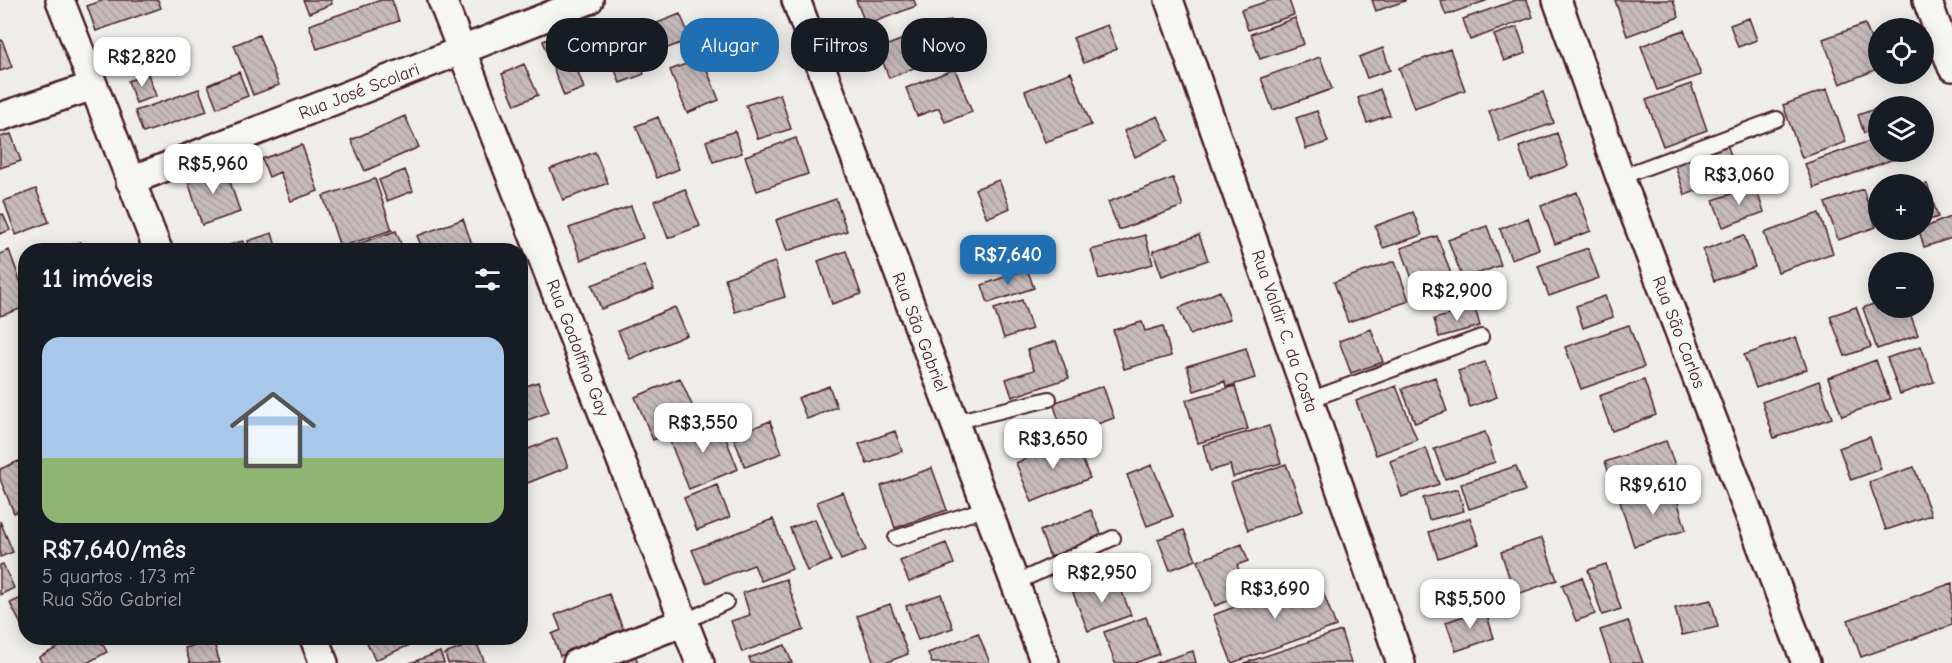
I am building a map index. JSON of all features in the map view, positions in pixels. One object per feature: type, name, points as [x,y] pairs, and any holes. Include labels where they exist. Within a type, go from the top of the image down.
[{"type":"street","points":[[60,0],[155,243]]},
{"type":"street","name":"Rua Godolfino Gay","points":[[442,0],[700,663]]},
{"type":"street","name":"Rua José Scolari","points":[[130,181],[589,0]]},
{"type":"street","name":"Rua São Gabriel","points":[[796,0],[1045,663]]},
{"type":"street","name":"Rua Valdir C. da Costa","points":[[1169,0],[1401,663]]},
{"type":"street","name":"Rua São Carlos","points":[[1557,0],[1620,177],[1806,663]]},
{"type":"street","points":[[1927,0],[1952,67]]},
{"type":"street","points":[[0,117],[93,86]]},
{"type":"street","points":[[577,663],[684,622]]},
{"type":"street","points":[[317,645],[324,663]]},
{"type":"lane","points":[[1620,177],[1777,119]]},
{"type":"lane","points":[[1309,400],[1481,337]]},
{"type":"lane","points":[[954,422],[1049,399]]},
{"type":"lane","points":[[896,538],[987,508]]},
{"type":"lane","points":[[1015,583],[1113,538]]},
{"type":"lane","points":[[684,622],[726,602]]},
{"type":"building","points":[[104,0],[158,0],[161,8],[96,31],[87,6]]},
{"type":"building","points":[[303,0],[331,0],[332,4],[309,13]]},
{"type":"building","points":[[381,0],[392,0],[399,21],[317,49],[309,25]]},
{"type":"building","points":[[856,0],[914,0],[916,6],[884,18],[863,18]]},
{"type":"building","points":[[1271,0],[1289,0],[1294,15],[1248,30],[1241,10]]},
{"type":"building","points":[[1372,0],[1405,0],[1405,1],[1376,11]]},
{"type":"building","points":[[1440,0],[1488,0],[1446,15]]},
{"type":"building","points":[[1516,0],[1527,0],[1533,17],[1470,40],[1463,19]]},
{"type":"building","points":[[1615,0],[1673,0],[1679,17],[1627,36]]},
{"type":"building","points":[[680,14],[682,18],[680,43],[668,48],[668,19]]},
{"type":"building","points":[[1295,18],[1304,44],[1260,59],[1251,34]]},
{"type":"building","points":[[1749,18],[1757,40],[1738,47],[1730,25]]},
{"type":"building","points":[[1865,24],[1868,32],[1868,73],[1840,84],[1823,39]]},
{"type":"building","points":[[1107,25],[1117,49],[1084,63],[1073,38]]},
{"type":"building","points":[[1517,27],[1526,53],[1504,61],[1494,35]]},
{"type":"building","points":[[1684,30],[1701,75],[1657,90],[1641,46]]},
{"type":"building","points":[[259,35],[279,85],[253,95],[234,45]]},
{"type":"building","points":[[2,40],[12,67],[0,71],[0,41]]},
{"type":"building","points":[[901,40],[901,72],[904,72],[889,78],[887,72],[889,72],[889,45]]},
{"type":"building","points":[[1383,48],[1390,70],[1367,78],[1359,57]]},
{"type":"building","points":[[1450,49],[1465,90],[1414,108],[1399,68]]},
{"type":"building","points":[[1320,57],[1332,89],[1273,110],[1261,78]]},
{"type":"building","points":[[524,64],[538,95],[515,105],[502,74]]},
{"type":"building","points":[[680,66],[680,72],[708,72],[719,100],[687,113],[670,70]]},
{"type":"building","points":[[239,72],[248,96],[217,108],[208,85]]},
{"type":"building","points":[[555,72],[578,72],[584,88],[564,96]]},
{"type":"building","points":[[616,72],[643,72],[644,74],[620,83]]},
{"type":"building","points":[[947,72],[956,72],[972,112],[945,122],[939,108],[917,116],[906,88]]},
{"type":"building","points":[[1071,72],[1091,125],[1045,142],[1025,91]]},
{"type":"building","points":[[148,74],[156,96],[136,103],[128,81]]},
{"type":"building","points":[[1691,84],[1707,130],[1663,146],[1646,100]]},
{"type":"building","points":[[199,89],[207,111],[143,133],[135,111]]},
{"type":"building","points":[[1380,89],[1390,115],[1367,123],[1358,98]]},
{"type":"building","points":[[1827,89],[1846,142],[1802,158],[1783,105]]},
{"type":"building","points":[[1543,92],[1554,123],[1500,142],[1489,111]]},
{"type":"building","points":[[780,94],[791,129],[758,139],[746,105]]},
{"type":"building","points":[[1317,111],[1328,142],[1306,149],[1296,118]]},
{"type":"building","points":[[1868,112],[1868,132],[1864,133],[1858,115]]},
{"type":"building","points":[[405,116],[419,147],[365,171],[351,140]]},
{"type":"building","points":[[1158,116],[1169,140],[1135,157],[1124,131]]},
{"type":"building","points":[[658,117],[679,169],[657,178],[636,126]]},
{"type":"building","points":[[735,131],[742,153],[713,162],[706,141]]},
{"type":"building","points":[[1557,133],[1568,166],[1530,179],[1519,147]]},
{"type":"building","points":[[11,134],[21,161],[0,168],[0,137]]},
{"type":"building","points":[[796,138],[808,174],[757,191],[745,156]]},
{"type":"building","points":[[1868,142],[1868,162],[1886,162],[1814,188],[1805,164]]},
{"type":"building","points":[[1727,144],[1738,176],[1685,195],[1674,162]]},
{"type":"building","points":[[302,145],[318,191],[291,201],[280,172],[269,177],[262,159]]},
{"type":"building","points":[[595,152],[608,183],[563,200],[550,169]]},
{"type":"building","points":[[225,166],[240,212],[202,225],[187,178]]},
{"type":"building","points":[[405,170],[413,191],[387,201],[379,180]]},
{"type":"building","points":[[1173,178],[1183,206],[1119,230],[1108,202]]},
{"type":"building","points":[[375,179],[392,230],[352,243],[339,243],[323,196]]},
{"type":"building","points":[[999,180],[1010,208],[987,218],[975,189]]},
{"type":"building","points":[[1755,186],[1764,212],[1723,227],[1713,200]]},
{"type":"building","points":[[36,189],[49,222],[16,235],[4,201]]},
{"type":"building","points":[[685,189],[700,226],[668,238],[654,201]]},
{"type":"building","points":[[1863,189],[1868,204],[1868,230],[1838,240],[1825,203]]},
{"type":"building","points":[[1577,192],[1591,231],[1555,244],[1541,206]]},
{"type":"building","points":[[836,199],[847,231],[787,251],[776,220]]},
{"type":"building","points":[[1934,205],[1938,217],[1934,218]]},
{"type":"building","points":[[631,206],[643,238],[581,260],[569,228]]},
{"type":"building","points":[[1413,212],[1422,235],[1383,248],[1375,226]]},
{"type":"building","points":[[1819,213],[1833,253],[1778,272],[1764,233]]},
{"type":"building","points":[[3,214],[10,230],[0,234],[0,215]]},
{"type":"building","points":[[1952,216],[1952,238],[1924,247],[1922,240],[1934,240],[1934,224]]},
{"type":"building","points":[[1528,218],[1539,249],[1511,259],[1500,229]]},
{"type":"building","points":[[463,219],[472,243],[420,243],[417,236]]},
{"type":"building","points":[[1487,226],[1501,265],[1463,279],[1448,240]]},
{"type":"building","points":[[396,231],[401,243],[361,243]]},
{"type":"building","points":[[272,233],[275,243],[248,243],[248,241]]},
{"type":"building","points":[[1145,235],[1153,264],[1099,279],[1091,250]]},
{"type":"building","points":[[1199,235],[1208,260],[1162,276],[1153,251]]},
{"type":"building","points":[[1744,235],[1755,267],[1714,281],[1703,250]]},
{"type":"building","points":[[1437,236],[1454,282],[1418,295],[1401,248]]},
{"type":"building","points":[[1588,248],[1599,278],[1549,296],[1538,266]]},
{"type":"building","points":[[9,250],[18,275],[18,310],[0,316],[0,254]]},
{"type":"building","points":[[846,251],[861,294],[832,304],[818,261]]},
{"type":"building","points":[[1395,261],[1409,301],[1348,322],[1334,282]]},
{"type":"building","points":[[775,262],[785,297],[735,312],[725,278]]},
{"type":"building","points":[[644,265],[654,289],[601,309],[592,285]]},
{"type":"building","points":[[1027,269],[1034,288],[988,303],[982,285]]},
{"type":"building","points":[[1220,291],[1230,319],[1190,335],[1179,308]]},
{"type":"building","points":[[1605,296],[1613,317],[1583,328],[1576,306]]},
{"type":"building","points":[[1022,300],[1032,329],[1004,338],[994,309]]},
{"type":"building","points":[[1868,306],[1868,318],[1912,318],[1918,335],[1877,349],[1863,308]]},
{"type":"building","points":[[675,307],[687,335],[630,359],[618,331]]},
{"type":"building","points":[[1856,307],[1871,347],[1845,356],[1830,316]]},
{"type":"building","points":[[1475,308],[1480,326],[1439,337],[1434,319]]},
{"type":"building","points":[[1142,322],[1145,331],[1163,326],[1171,356],[1124,369],[1113,330]]},
{"type":"building","points":[[1629,325],[1644,367],[1581,389],[1565,347]]},
{"type":"building","points":[[1371,329],[1383,362],[1351,373],[1339,341]]},
{"type":"building","points":[[1796,337],[1807,369],[1756,388],[1744,355]]},
{"type":"building","points":[[1056,341],[1069,378],[1012,397],[1006,379],[1034,370],[1027,350]]},
{"type":"building","points":[[1921,346],[1934,382],[1900,394],[1887,358]]},
{"type":"building","points":[[1246,348],[1255,378],[1226,387],[1225,381],[1194,391],[1187,366]]},
{"type":"building","points":[[1876,360],[1890,399],[1842,416],[1828,378]]},
{"type":"building","points":[[1485,362],[1497,397],[1470,407],[1458,371]]},
{"type":"building","points":[[1435,377],[1447,411],[1415,423],[1402,389]]},
{"type":"building","points":[[680,378],[699,421],[653,440],[635,397]]},
{"type":"building","points":[[1644,380],[1656,415],[1612,431],[1599,396]]},
{"type":"building","points":[[1819,381],[1832,418],[1774,438],[1762,402]]},
{"type":"building","points":[[538,382],[549,412],[528,420],[528,385]]},
{"type":"building","points":[[829,386],[837,407],[807,419],[798,398]]},
{"type":"building","points":[[1103,386],[1114,418],[1064,436],[1053,403]]},
{"type":"building","points":[[1235,386],[1248,429],[1198,443],[1186,400]]},
{"type":"building","points":[[1396,386],[1417,440],[1376,455],[1356,401]]},
{"type":"building","points":[[718,419],[738,469],[689,489],[669,439]]},
{"type":"building","points":[[770,421],[782,453],[745,467],[733,436]]},
{"type":"building","points":[[1269,426],[1281,463],[1233,477],[1230,465],[1210,471],[1203,445]]},
{"type":"building","points":[[895,431],[902,451],[867,464],[859,444]]},
{"type":"building","points":[[1485,432],[1495,462],[1445,479],[1434,449]]},
{"type":"building","points":[[1870,437],[1881,469],[1851,480],[1839,448]]},
{"type":"building","points":[[557,438],[568,467],[528,483],[528,449]]},
{"type":"building","points":[[1074,439],[1090,478],[1032,502],[1016,463]]},
{"type":"building","points":[[1666,441],[1679,476],[1618,497],[1605,462]]},
{"type":"building","points":[[1426,448],[1439,484],[1402,497],[1390,461]]},
{"type":"building","points":[[18,461],[18,511],[14,513],[0,479],[0,469]]},
{"type":"building","points":[[1286,464],[1303,511],[1248,530],[1231,483]]},
{"type":"building","points":[[1152,465],[1173,516],[1147,526],[1127,475]]},
{"type":"building","points":[[1516,466],[1525,491],[1469,509],[1461,484]]},
{"type":"building","points":[[1914,467],[1931,515],[1886,530],[1869,482]]},
{"type":"building","points":[[932,468],[947,510],[895,528],[881,486]]},
{"type":"building","points":[[717,485],[730,517],[697,530],[684,498]]},
{"type":"building","points":[[1673,486],[1686,530],[1634,546],[1620,502]]},
{"type":"building","points":[[1458,489],[1464,511],[1429,520],[1423,498]]},
{"type":"building","points":[[843,492],[866,550],[841,560],[817,502]]},
{"type":"building","points":[[1091,510],[1102,536],[1050,557],[1040,531]]},
{"type":"building","points":[[1470,518],[1479,544],[1438,558],[1429,532]]},
{"type":"building","points":[[773,519],[792,569],[761,581],[754,565],[706,583],[692,550]]},
{"type":"building","points":[[815,519],[831,561],[807,571],[790,528]]},
{"type":"building","points":[[0,521],[13,552],[0,557]]},
{"type":"building","points":[[1184,530],[1196,560],[1170,570],[1158,539]]},
{"type":"building","points":[[1542,538],[1557,580],[1515,595],[1501,552]]},
{"type":"building","points":[[946,543],[954,564],[909,582],[900,561]]},
{"type":"building","points":[[1242,544],[1248,561],[1237,565],[1248,593],[1215,606],[1198,561]]},
{"type":"building","points":[[3,564],[14,588],[0,595],[0,565]]},
{"type":"building","points":[[1606,564],[1621,609],[1602,615],[1588,570]]},
{"type":"building","points":[[1317,576],[1336,626],[1232,663],[1213,615]]},
{"type":"building","points":[[1116,577],[1131,615],[1088,631],[1073,593]]},
{"type":"building","points":[[1582,577],[1595,614],[1576,621],[1562,585]]},
{"type":"building","points":[[786,579],[804,630],[742,652],[731,621],[750,615],[743,593]]},
{"type":"building","points":[[1952,583],[1952,625],[1861,657],[1848,620]]},
{"type":"building","points":[[609,594],[624,631],[560,656],[552,634],[561,630],[555,615]]},
{"type":"building","points":[[941,594],[953,628],[918,640],[906,606]]},
{"type":"building","points":[[18,600],[18,618],[10,603]]},
{"type":"building","points":[[1711,600],[1718,627],[1682,635],[1675,608]]},
{"type":"building","points":[[890,604],[908,654],[885,663],[874,663],[857,616]]},
{"type":"building","points":[[1485,609],[1494,638],[1456,651],[1446,622]]},
{"type":"building","points":[[1146,617],[1159,654],[1135,663],[1115,663],[1104,632]]},
{"type":"building","points":[[1628,621],[1643,663],[1611,663],[1600,630]]},
{"type":"building","points":[[1341,631],[1351,663],[1244,663]]},
{"type":"building","points":[[978,633],[990,663],[932,663],[928,653]]},
{"type":"building","points":[[63,645],[103,645],[107,652],[87,663],[42,663],[39,657]]},
{"type":"building","points":[[196,645],[215,645],[220,663],[190,663],[185,648]]},
{"type":"building","points":[[368,645],[410,645],[375,660]]},
{"type":"building","points":[[468,645],[477,645],[485,663],[448,663],[445,654]]},
{"type":"building","points":[[785,645],[792,663],[751,663],[749,658]]},
{"type":"building","points":[[1193,651],[1196,663],[1155,663]]},
{"type":"building","points":[[440,652],[444,663],[410,663]]},
{"type":"building","points":[[634,652],[638,663],[609,663]]}]
